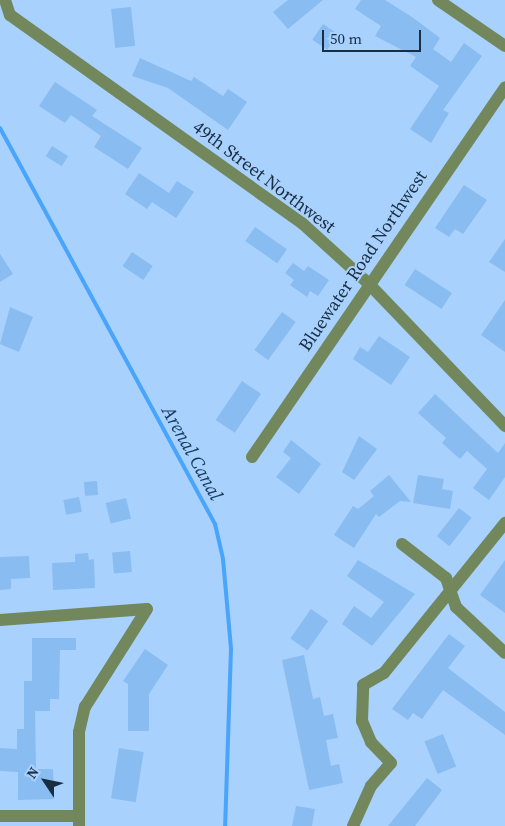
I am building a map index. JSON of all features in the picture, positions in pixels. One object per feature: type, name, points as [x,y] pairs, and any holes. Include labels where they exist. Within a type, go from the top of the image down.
[{"type":"street","name":"49th Street Northwest","points":[[5,0],[10,15],[302,223],[369,284],[505,426]]},
{"type":"street","points":[[438,0],[505,46]]},
{"type":"street","name":"Bluewater Road Northwest","points":[[252,456],[505,87]]},
{"type":"street","points":[[354,826],[371,786],[391,763],[371,742],[362,721],[363,685],[384,673],[505,523]]},
{"type":"street","points":[[402,544],[446,578],[456,607],[505,653]]},
{"type":"street","points":[[0,620],[147,609],[84,707],[79,732],[79,821],[0,816]]},
{"type":"building","points":[[288,0],[323,0],[288,29],[273,12]]},
{"type":"building","points":[[361,0],[385,0],[412,17],[440,38],[433,49],[451,62],[464,43],[482,56],[443,110],[449,113],[431,143],[410,129],[439,86],[410,66],[416,57],[375,36],[381,26],[355,9]]},
{"type":"building","points":[[131,7],[135,46],[115,48],[111,9]]},
{"type":"building","points":[[323,24],[338,34],[327,50],[312,40]]},
{"type":"building","points":[[140,58],[191,81],[194,77],[223,96],[228,89],[247,102],[228,130],[168,88],[132,76]]},
{"type":"building","points":[[55,82],[97,110],[92,116],[142,148],[128,169],[94,147],[101,136],[71,115],[65,123],[39,106]]},
{"type":"building","points":[[52,146],[68,156],[62,166],[46,156]]},
{"type":"building","points":[[139,173],[169,193],[177,181],[194,192],[176,218],[152,202],[147,209],[125,194]]},
{"type":"building","points":[[464,185],[487,200],[463,234],[455,229],[449,237],[435,228]]},
{"type":"building","points":[[255,227],[287,249],[277,263],[245,241]]},
{"type":"building","points":[[505,239],[505,272],[489,262]]},
{"type":"building","points":[[132,252],[153,266],[143,280],[122,266]]},
{"type":"building","points":[[0,254],[13,274],[0,282]]},
{"type":"building","points":[[293,263],[304,271],[308,266],[329,280],[318,296],[310,291],[307,297],[290,285],[294,280],[285,273]]},
{"type":"building","points":[[415,269],[452,293],[442,309],[405,285]]},
{"type":"building","points":[[505,300],[505,352],[481,335]]},
{"type":"building","points":[[10,307],[33,317],[19,352],[0,344]]},
{"type":"building","points":[[282,312],[296,322],[268,360],[254,350]]},
{"type":"building","points":[[379,336],[410,357],[391,385],[353,359],[360,347],[368,352]]},
{"type":"building","points":[[242,381],[261,394],[235,433],[216,420]]},
{"type":"building","points":[[435,394],[498,453],[505,443],[505,477],[489,500],[473,488],[487,469],[467,451],[460,459],[442,443],[446,438],[418,413]]},
{"type":"building","points":[[359,436],[377,449],[354,480],[342,472]]},
{"type":"building","points":[[291,440],[321,464],[299,494],[276,477],[291,458],[283,452]]},
{"type":"building","points":[[389,475],[411,502],[400,501],[379,517],[376,514],[354,548],[334,535],[353,506],[358,509],[374,496],[370,491]]},
{"type":"building","points":[[418,475],[444,479],[442,489],[453,491],[450,509],[413,503]]},
{"type":"building","points":[[97,481],[98,495],[85,496],[84,482]]},
{"type":"building","points":[[79,497],[82,512],[66,515],[63,500]]},
{"type":"building","points":[[126,498],[131,518],[111,523],[106,503]]},
{"type":"building","points":[[459,508],[472,518],[449,546],[437,536]]},
{"type":"building","points":[[130,551],[132,572],[114,573],[112,553]]},
{"type":"building","points":[[88,553],[89,560],[94,559],[95,588],[53,590],[52,563],[75,562],[75,554]]},
{"type":"building","points":[[29,556],[30,578],[11,579],[11,589],[0,590],[0,557]]},
{"type":"building","points":[[358,560],[415,594],[372,646],[342,624],[354,606],[371,618],[384,602],[347,576]]},
{"type":"building","points":[[505,560],[505,613],[480,595]]},
{"type":"building","points":[[311,609],[328,621],[308,651],[290,638]]},
{"type":"building","points":[[449,634],[465,646],[448,668],[505,712],[505,735],[443,690],[422,719],[413,713],[408,720],[392,709]]},
{"type":"building","points":[[32,638],[76,638],[76,650],[60,650],[59,699],[50,699],[50,711],[35,711],[36,769],[53,769],[54,799],[18,800],[18,772],[0,771],[0,748],[17,749],[17,729],[24,729],[24,681],[32,681]]},
{"type":"building","points":[[145,649],[168,665],[149,694],[149,731],[128,731],[128,684],[123,681]]},
{"type":"building","points":[[304,655],[313,699],[320,697],[324,716],[333,714],[338,738],[326,740],[331,766],[339,764],[343,783],[309,790],[282,660]]},
{"type":"building","points":[[443,734],[456,766],[438,774],[424,741]]},
{"type":"building","points":[[119,748],[144,752],[136,802],[111,798]]},
{"type":"building","points":[[427,778],[442,790],[415,826],[388,826]]},
{"type":"building","points":[[296,806],[315,809],[312,826],[292,826]]},
{"type":"waterway","name":"Arenal Canal","points":[[0,128],[215,524],[223,559],[231,649],[225,826]]}]
